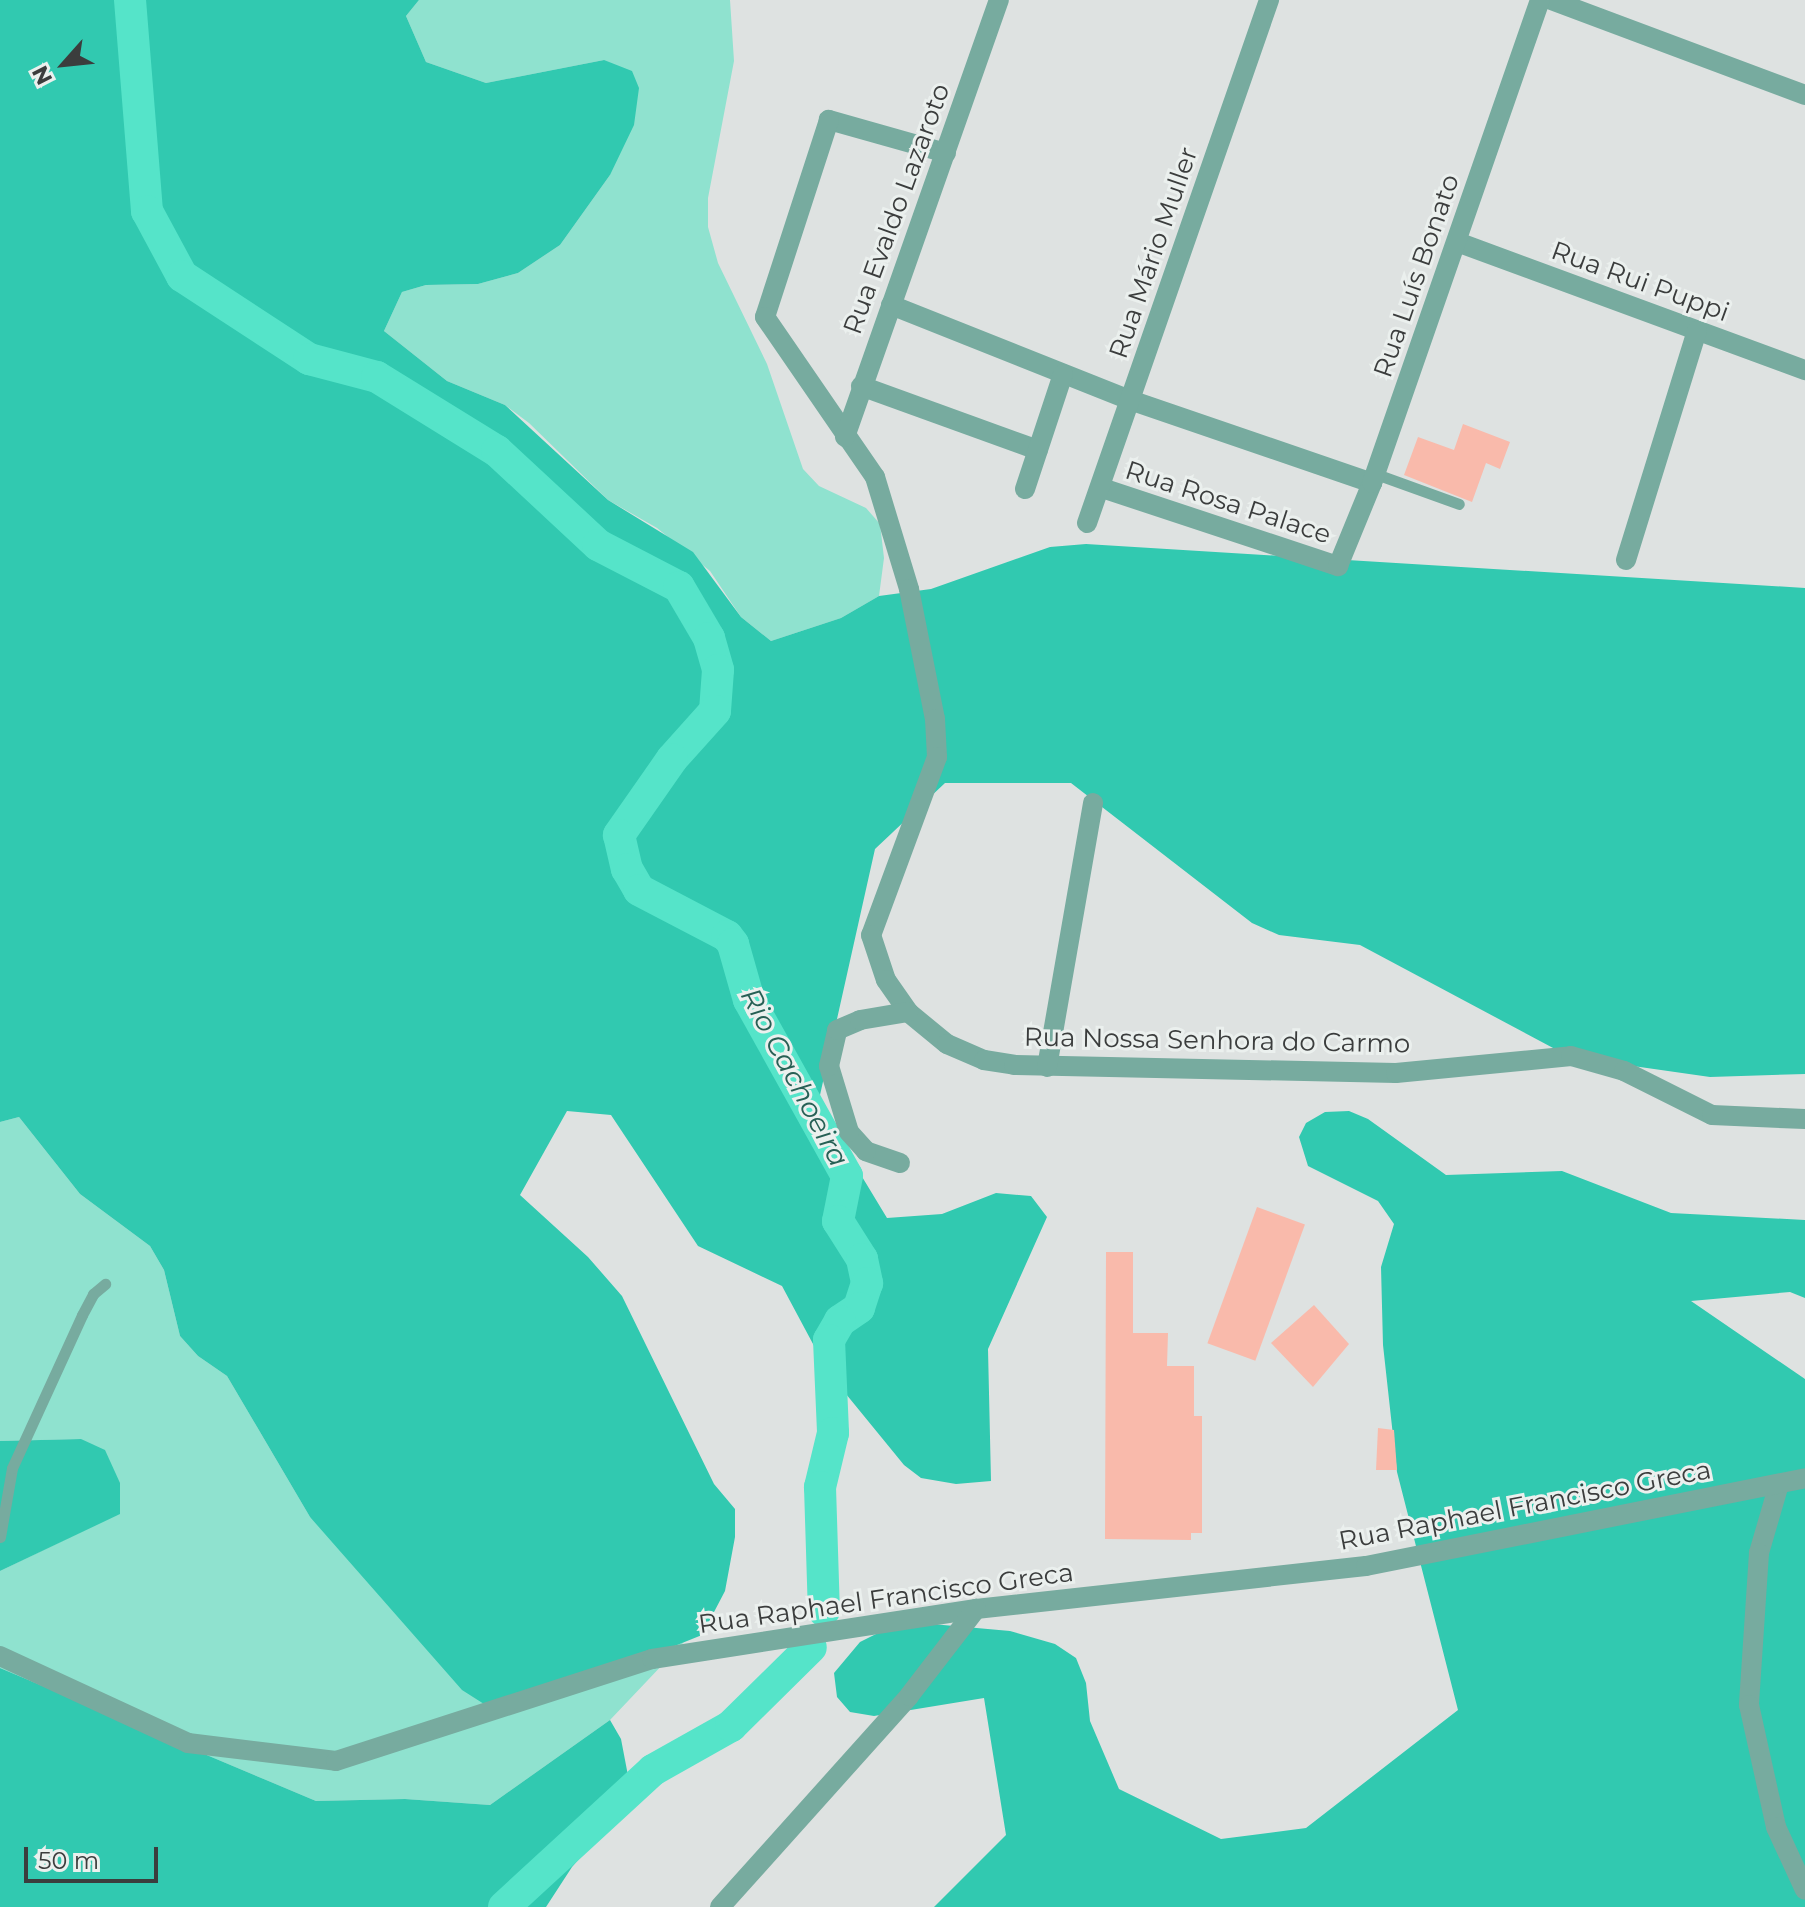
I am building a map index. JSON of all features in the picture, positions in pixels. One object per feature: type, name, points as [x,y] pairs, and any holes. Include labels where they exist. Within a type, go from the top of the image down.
[{"type":"street","name":"Rua Evaldo Lazaroto","points":[[845,437],[999,0]]},
{"type":"street","name":"Rua Mário Muller","points":[[1087,523],[1102,488],[1269,0]]},
{"type":"street","name":"Rua Luís Bonato","points":[[1338,566],[1374,479],[1540,0]]},
{"type":"street","points":[[1551,0],[1805,95]]},
{"type":"street","name":"Rua Nossa Senhora do Carmo","points":[[946,153],[829,120],[765,317],[875,477],[909,589],[935,719],[937,757],[871,935],[886,980],[908,1012],[947,1044],[984,1060],[1047,1067],[1396,1073],[1571,1056],[1624,1071],[1712,1115],[1805,1119]]},
{"type":"street","name":"Rua Rui Puppi","points":[[1457,242],[1805,370]]},
{"type":"street","points":[[891,305],[1130,400],[1374,479]]},
{"type":"street","points":[[1626,560],[1697,331]]},
{"type":"street","points":[[1025,489],[1063,374]]},
{"type":"street","points":[[861,386],[1038,450]]},
{"type":"street","name":"Rua Rosa Palace","points":[[1102,488],[1338,566]]},
{"type":"street","points":[[1047,1067],[1093,803]]},
{"type":"street","points":[[900,1163],[866,1151],[849,1132],[829,1066],[837,1030],[860,1020],[908,1012]]},
{"type":"street","name":"Rua Raphael Francisco Greca","points":[[0,1656],[188,1743],[336,1761],[652,1659],[976,1609],[1366,1566],[1805,1478]]},
{"type":"street","points":[[1779,1484],[1759,1553],[1749,1705],[1776,1827],[1805,1890]]},
{"type":"street","points":[[720,1907],[909,1696],[976,1609]]},
{"type":"lane","points":[[1374,479],[1459,504]]},
{"type":"lane","points":[[0,1537],[12,1468],[87,1304],[105,1284]]},
{"type":"green space","points":[[0,0],[419,0],[406,16],[426,62],[486,83],[604,60],[632,71],[639,88],[634,125],[610,175],[560,245],[518,273],[478,284],[426,285],[402,292],[384,331],[447,381],[505,405],[608,500],[693,552],[741,617],[771,641],[841,618],[879,596],[931,589],[1050,547],[1086,544],[1805,588],[1805,1074],[1710,1077],[1570,1057],[1360,945],[1279,935],[1252,923],[1071,783],[945,783],[875,849],[818,1104],[887,1218],[942,1214],[996,1193],[1031,1196],[1047,1217],[988,1349],[991,1481],[956,1484],[921,1478],[904,1465],[828,1372],[782,1286],[698,1246],[611,1115],[567,1111],[520,1195],[588,1257],[622,1296],[714,1484],[735,1509],[735,1537],[725,1591],[702,1635],[570,1688],[484,1704],[462,1690],[310,1517],[227,1376],[198,1356],[180,1336],[164,1270],[150,1246],[80,1194],[19,1117],[0,1122]]},
{"type":"green space","points":[[419,0],[730,0],[734,61],[708,198],[708,227],[718,263],[767,364],[803,469],[819,486],[866,508],[880,524],[884,558],[879,596],[841,618],[771,641],[741,617],[710,571],[657,528],[608,500],[529,423],[505,405],[447,381],[384,331],[402,292],[426,285],[478,284],[518,273],[560,245],[610,175],[604,60],[486,83],[426,62],[406,16]]},
{"type":"green space","points":[[1349,1111],[1368,1119],[1446,1175],[1562,1171],[1671,1213],[1805,1220],[1805,1298],[1790,1292],[1691,1301],[1805,1379],[1805,1907],[934,1907],[1006,1835],[984,1698],[874,1716],[850,1712],[837,1697],[834,1673],[860,1642],[886,1629],[932,1624],[1010,1631],[1055,1644],[1076,1658],[1086,1683],[1090,1721],[1119,1789],[1221,1839],[1306,1828],[1458,1710],[1397,1472],[1383,1345],[1381,1267],[1394,1224],[1378,1201],[1308,1166],[1299,1137],[1306,1123],[1325,1112]]},
{"type":"green space","points":[[19,1117],[80,1194],[150,1246],[164,1270],[180,1336],[198,1356],[227,1376],[310,1517],[570,1688],[684,1642],[610,1720],[490,1805],[405,1799],[316,1801],[0,1668],[0,1571],[120,1513],[81,1439],[0,1441],[0,1122]]},
{"type":"green space","points":[[81,1439],[105,1450],[120,1483],[120,1514],[0,1571],[0,1441]]},
{"type":"green space","points":[[0,1668],[316,1801],[405,1799],[490,1805],[610,1720],[621,1739],[630,1786],[622,1810],[572,1867],[546,1907],[0,1907]]},
{"type":"building","points":[[1463,424],[1510,442],[1500,469],[1486,463],[1472,502],[1404,475],[1418,437],[1454,450]]},
{"type":"building","points":[[1257,1207],[1305,1224],[1255,1361],[1207,1343]]},
{"type":"building","points":[[1106,1252],[1133,1252],[1133,1333],[1168,1333],[1167,1366],[1194,1366],[1194,1416],[1202,1416],[1202,1533],[1191,1533],[1191,1540],[1105,1539]]},
{"type":"building","points":[[1314,1305],[1349,1344],[1313,1387],[1271,1343]]},
{"type":"building","points":[[1378,1428],[1394,1430],[1397,1470],[1376,1470]]},
{"type":"waterway","name":"Rio Cachoeira","points":[[130,0],[147,211],[182,276],[309,359],[377,377],[497,451],[598,545],[679,587],[709,638],[718,670],[715,711],[672,759],[619,835],[627,869],[639,890],[727,936],[733,944],[749,1000],[847,1176],[838,1221],[862,1259],[867,1283],[859,1308],[840,1321],[829,1340],[833,1433],[820,1487],[824,1611]]},
{"type":"waterway","name":"Rio Cachoeira","points":[[504,1907],[653,1770],[731,1726],[811,1647]]}]
